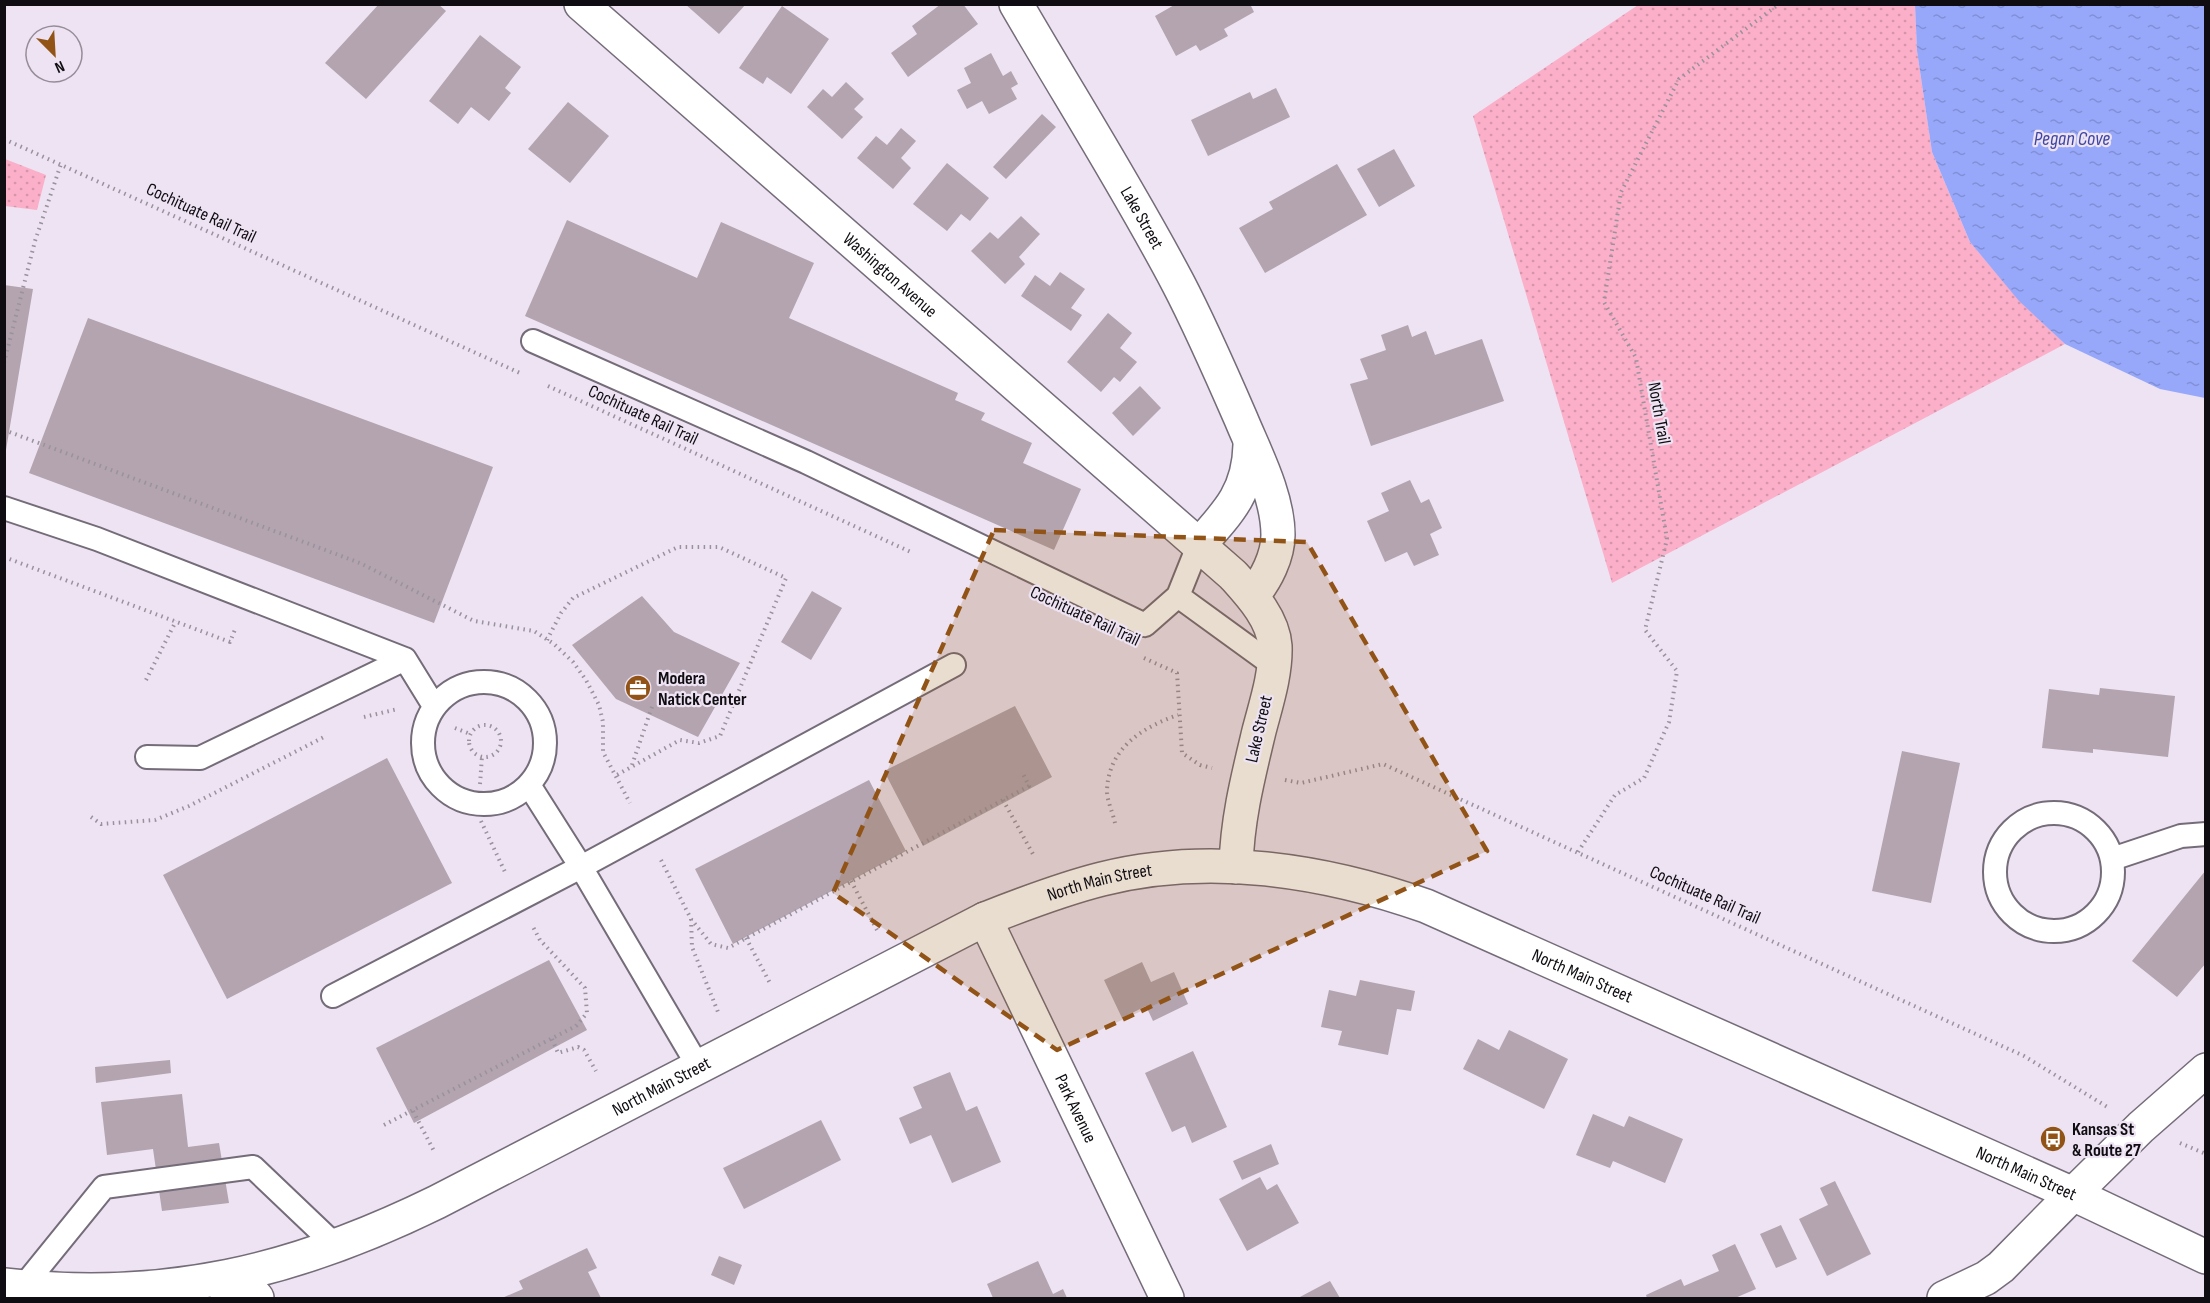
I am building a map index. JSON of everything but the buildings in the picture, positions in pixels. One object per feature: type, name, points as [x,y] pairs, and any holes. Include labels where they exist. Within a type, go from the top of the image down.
[{"type":"street","name":"Washington Avenue","points":[[581,4],[1198,546]]},
{"type":"street","name":"Lake Street","points":[[1016,4],[1177,281],[1218,364],[1250,440],[1271,498],[1278,534],[1274,556],[1261,587],[1252,596]]},
{"type":"street","name":"Lake Street","points":[[1236,867],[1241,809],[1273,665],[1275,644],[1266,618],[1252,596],[1233,575],[1198,546],[1237,500],[1249,465],[1250,440]]},
{"type":"street","name":"North Main Street","points":[[13,1286],[87,1293],[188,1288],[241,1292],[291,1264],[337,1247],[437,1202],[985,919],[1048,895],[1104,878],[1193,867],[1278,870],[1354,883],[1426,906],[2073,1194],[2205,1257]]},
{"type":"street","name":"Park Avenue","points":[[985,919],[1167,1299]]},
{"type":"street","points":[[1944,1299],[1986,1278],[2001,1267],[2149,1120],[2205,1070]]},
{"type":"lane","points":[[533,342],[806,462],[1145,625],[1178,596],[1198,546]]},
{"type":"lane","points":[[4,508],[97,539],[405,659],[434,706]]},
{"type":"lane","points":[[1178,596],[1273,665]]},
{"type":"lane","points":[[147,757],[200,758],[405,659]]},
{"type":"lane","points":[[333,996],[581,867],[954,664]]},
{"type":"lane","points":[[487,681],[506,686],[524,696],[537,710],[544,729],[545,749],[540,768],[529,785],[512,798],[491,804],[470,803],[451,795],[435,781],[426,761],[422,741],[427,718],[434,706],[449,693],[467,684],[487,681]]},
{"type":"lane","points":[[529,785],[581,867],[698,1066]]},
{"type":"lane","points":[[2057,812],[2077,817],[2094,827],[2106,842],[2112,860],[2114,878],[2109,896],[2099,912],[2085,923],[2067,930],[2047,932],[2027,926],[2011,914],[1999,897],[1994,878],[1996,857],[2004,839],[2018,824],[2037,815],[2057,812]]},
{"type":"lane","points":[[2112,860],[2181,836],[2205,834]]},
{"type":"lane","points":[[13,1286],[104,1187],[253,1167],[337,1247]]},
{"type":"path","name":"North Trail","points":[[1578,852],[1615,795],[1644,778],[1669,722],[1677,671],[1645,630],[1667,538],[1636,358],[1605,303],[1621,192],[1679,80],[1779,4]]},
{"type":"path","name":"Cochituate Rail Trail","points":[[4,138],[527,377]]},
{"type":"path","points":[[4,363],[35,241],[61,164]]},
{"type":"path","name":"Cochituate Rail Trail","points":[[538,382],[917,554]]},
{"type":"path","points":[[4,430],[360,563],[474,621],[534,631],[573,662],[599,705],[603,722],[603,752],[635,812]]},
{"type":"path","points":[[548,640],[561,613],[573,598],[678,547],[719,547],[786,578],[720,736],[699,743],[680,740],[615,776]]},
{"type":"path","points":[[4,557],[230,642],[238,621]]},
{"type":"path","points":[[146,680],[176,621]]},
{"type":"path","name":"Cochituate Rail Trail","points":[[1134,653],[1177,673],[1182,753],[1200,765]]},
{"type":"path","points":[[632,766],[653,704]]},
{"type":"path","points":[[1115,823],[1107,794],[1109,778],[1116,758],[1131,738],[1150,724],[1178,715]]},
{"type":"path","points":[[488,725],[499,735],[498,750],[489,756],[482,756],[471,749],[470,734],[477,727],[488,725]]},
{"type":"path","points":[[452,727],[470,734]]},
{"type":"path","points":[[480,784],[482,756]]},
{"type":"path","name":"Cochituate Rail Trail","points":[[1297,782],[1383,764],[2024,1056],[2091,1097]]},
{"type":"path","points":[[657,851],[691,919],[711,944],[728,948],[1029,786],[1023,774]]},
{"type":"path","points":[[1003,800],[1034,856]]},
{"type":"path","points":[[481,821],[508,877]]},
{"type":"path","points":[[850,881],[877,930]]},
{"type":"path","points":[[691,919],[693,947],[718,1012]]},
{"type":"path","points":[[746,938],[771,985]]},
{"type":"path","points":[[384,1125],[576,1026],[587,1013],[585,988],[540,940]]},
{"type":"path","points":[[552,1039],[558,1053],[578,1047],[584,1050],[596,1071]]},
{"type":"path","points":[[413,1111],[434,1151]]},
{"type":"highlighted area","points":[[994,530],[1307,542],[1487,851],[1057,1050],[833,893]]},
{"type":"shaded area","points":[[1638,5],[1915,5],[1917,51],[1932,152],[1970,242],[2019,300],[2065,344],[1612,583],[1473,116]]},
{"type":"shaded area","points":[[5,159],[46,175],[37,210],[5,206]]},
{"type":"water","name":"Pegan Cove","points":[[1915,5],[2205,5],[2205,398],[2160,389],[2065,344],[2019,301],[1970,242],[1932,152],[1917,51]]},
{"type":"place","name":"Modera Natick Center","points":[[638,688]]},
{"type":"place","name":"Kansas St & Route 27","points":[[2053,1139]]}]
